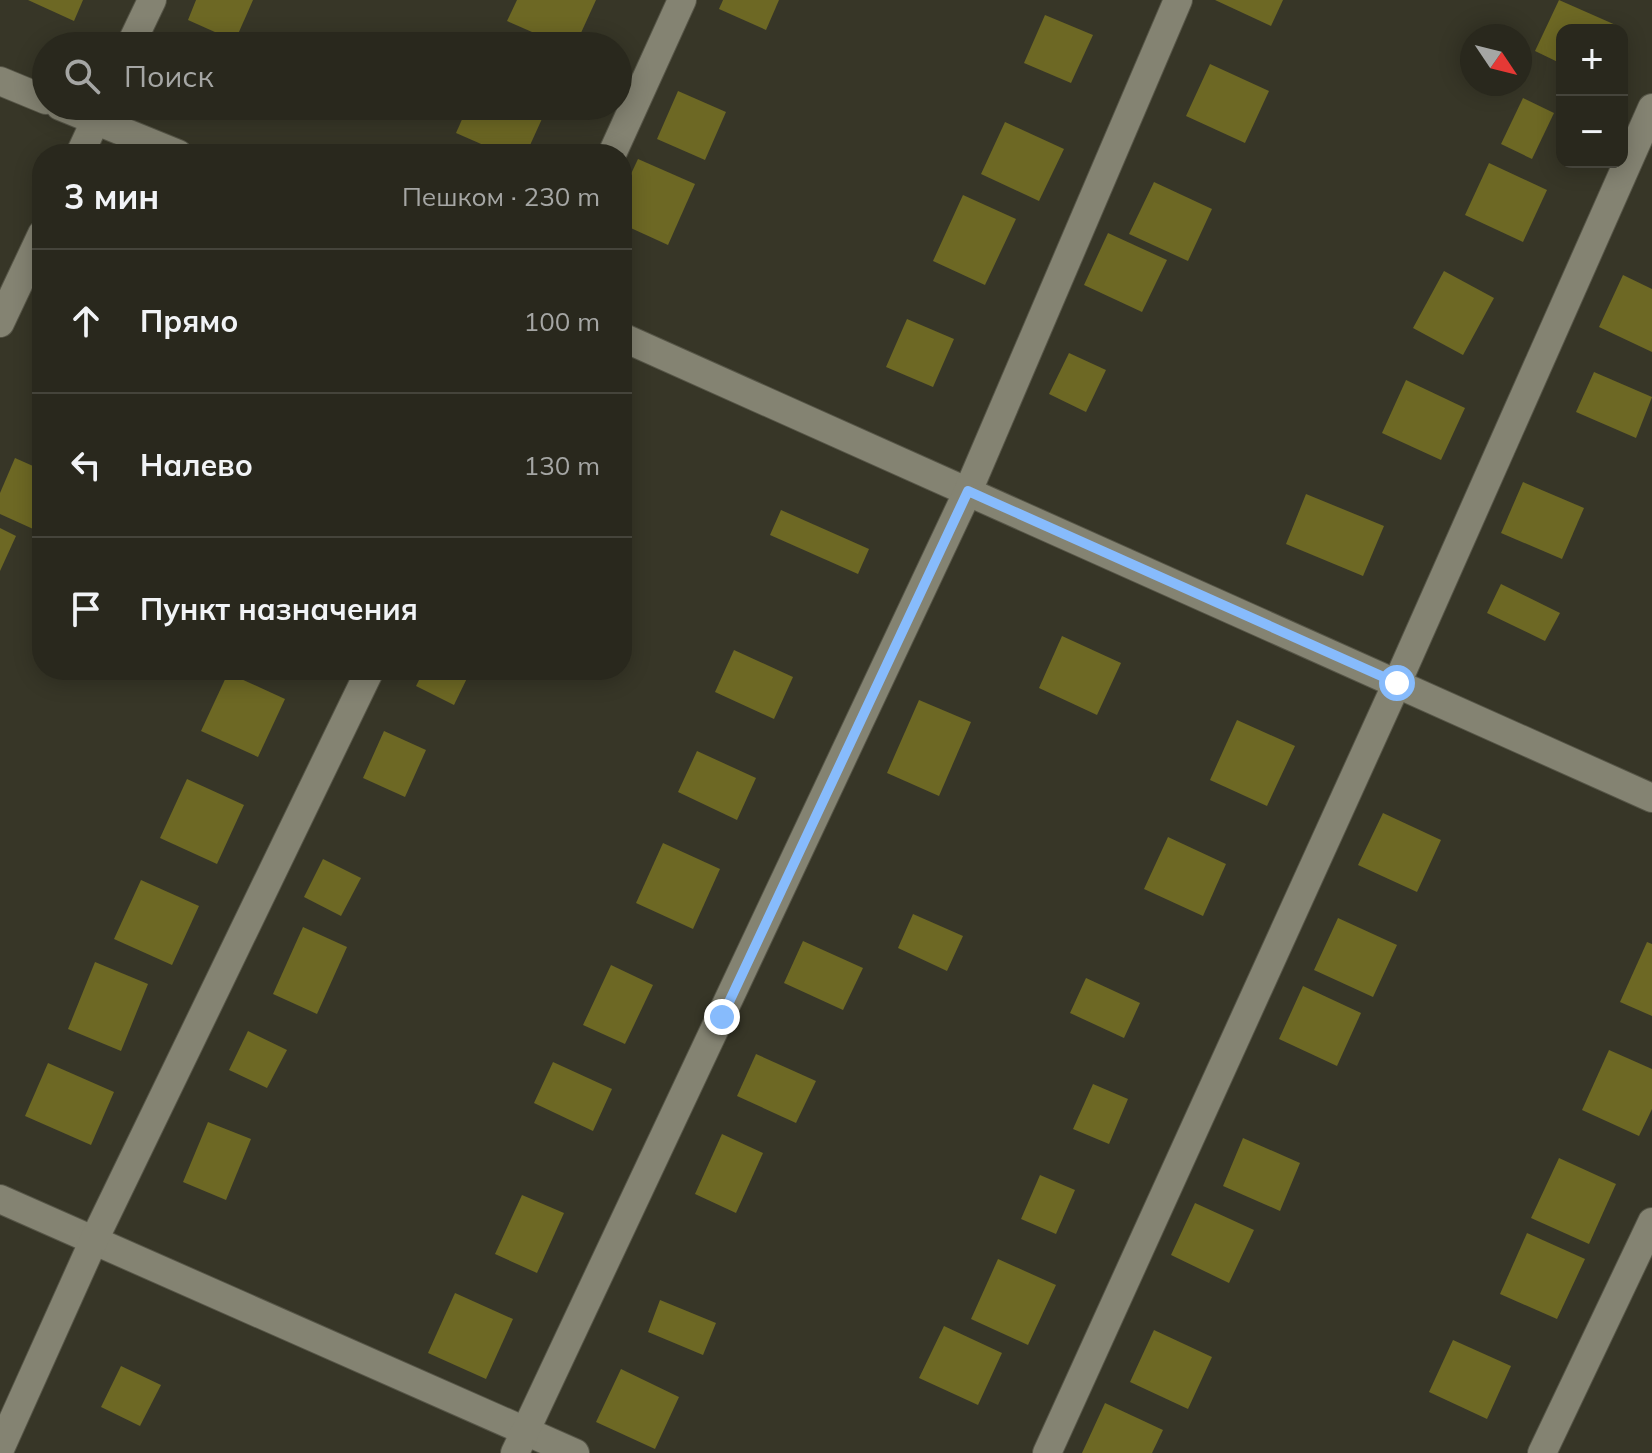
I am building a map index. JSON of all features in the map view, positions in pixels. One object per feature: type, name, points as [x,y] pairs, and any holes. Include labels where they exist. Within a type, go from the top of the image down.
[{"type":"street","points":[[137,32],[152,0]]},
{"type":"street","points":[[632,110],[682,0]]},
{"type":"street","points":[[520,1442],[968,491],[1178,0]]},
{"type":"street","points":[[0,81],[32,94]]},
{"type":"street","points":[[1047,1453],[1397,683],[1652,108]]},
{"type":"street","points":[[85,144],[96,120]]},
{"type":"street","points":[[112,120],[159,144]]},
{"type":"street","points":[[617,144],[627,120]]},
{"type":"street","points":[[0,323],[32,255]]},
{"type":"street","points":[[632,341],[1652,798]]},
{"type":"street","points":[[0,1449],[94,1240],[365,680]]},
{"type":"street","points":[[0,1199],[94,1240],[520,1442],[575,1453]]},
{"type":"street","points":[[1542,1453],[1652,1222]]},
{"type":"building","points":[[28,0],[83,0],[74,21]]},
{"type":"building","points":[[196,0],[253,0],[239,32],[215,32],[188,20]]},
{"type":"building","points":[[517,0],[596,0],[581,32],[532,32],[507,21]]},
{"type":"building","points":[[723,0],[779,0],[766,30],[719,9]]},
{"type":"building","points":[[1215,0],[1283,0],[1271,26]]},
{"type":"building","points":[[1559,0],[1613,24],[1556,24],[1556,61],[1535,51]]},
{"type":"building","points":[[1045,15],[1093,35],[1071,83],[1024,63]]},
{"type":"building","points":[[1210,64],[1269,91],[1245,143],[1186,116]]},
{"type":"building","points":[[678,91],[726,112],[705,160],[657,139]]},
{"type":"building","points":[[1523,98],[1554,113],[1532,159],[1501,144]]},
{"type":"building","points":[[462,120],[541,120],[531,144],[481,144],[456,133]]},
{"type":"building","points":[[1005,122],[1064,149],[1039,201],[981,174]]},
{"type":"building","points":[[638,159],[695,184],[668,245],[632,229],[632,172]]},
{"type":"building","points":[[1489,163],[1547,190],[1523,242],[1465,215]]},
{"type":"building","points":[[1154,182],[1212,209],[1188,261],[1129,234]]},
{"type":"building","points":[[963,195],[1016,219],[985,285],[933,261]]},
{"type":"building","points":[[1108,233],[1167,260],[1142,312],[1084,285]]},
{"type":"building","points":[[1444,271],[1494,298],[1463,355],[1413,328]]},
{"type":"building","points":[[1623,275],[1652,289],[1652,352],[1599,327]]},
{"type":"building","points":[[907,319],[954,339],[933,387],[886,367]]},
{"type":"building","points":[[1069,353],[1106,370],[1086,412],[1049,394]]},
{"type":"building","points":[[1594,372],[1652,397],[1636,438],[1576,412]]},
{"type":"building","points":[[1406,380],[1465,408],[1441,460],[1382,433]]},
{"type":"building","points":[[15,458],[32,466],[32,528],[0,514],[0,493]]},
{"type":"building","points":[[1523,482],[1584,508],[1562,559],[1501,533]]},
{"type":"building","points":[[1306,494],[1384,526],[1363,576],[1286,544]]},
{"type":"building","points":[[781,510],[869,549],[858,574],[770,535]]},
{"type":"building","points":[[0,528],[16,536],[0,571]]},
{"type":"building","points":[[1501,584],[1560,613],[1545,641],[1487,613]]},
{"type":"building","points":[[1062,636],[1121,663],[1097,715],[1039,688]]},
{"type":"building","points":[[734,650],[793,677],[774,719],[715,692]]},
{"type":"building","points":[[225,680],[243,680],[285,699],[258,757],[201,731]]},
{"type":"building","points":[[419,680],[466,680],[454,705],[416,686]]},
{"type":"building","points":[[919,700],[971,722],[939,796],[887,773]]},
{"type":"building","points":[[1237,720],[1295,746],[1267,806],[1210,780]]},
{"type":"building","points":[[384,731],[426,750],[405,797],[363,778]]},
{"type":"building","points":[[697,751],[756,778],[737,820],[678,792]]},
{"type":"building","points":[[187,779],[244,805],[217,864],[160,838]]},
{"type":"building","points":[[1383,813],[1441,840],[1417,892],[1358,865]]},
{"type":"building","points":[[1168,837],[1226,864],[1203,916],[1144,889]]},
{"type":"building","points":[[663,843],[720,869],[693,929],[636,903]]},
{"type":"building","points":[[323,859],[361,878],[341,916],[304,897]]},
{"type":"building","points":[[141,880],[199,906],[172,965],[114,939]]},
{"type":"building","points":[[913,914],[963,936],[947,971],[898,948]]},
{"type":"building","points":[[1338,918],[1397,945],[1373,997],[1314,970]]},
{"type":"building","points":[[303,927],[347,947],[317,1014],[273,994]]},
{"type":"building","points":[[803,941],[863,968],[843,1010],[784,983]]},
{"type":"building","points":[[1647,942],[1652,944],[1652,1016],[1620,1002]]},
{"type":"building","points":[[95,962],[148,984],[121,1051],[68,1029]]},
{"type":"building","points":[[611,965],[653,985],[625,1044],[583,1025]]},
{"type":"building","points":[[1086,978],[1140,1003],[1124,1038],[1070,1013]]},
{"type":"building","points":[[1303,986],[1361,1013],[1337,1066],[1279,1039]]},
{"type":"building","points":[[248,1031],[287,1050],[267,1088],[229,1070]]},
{"type":"building","points":[[1609,1050],[1652,1069],[1652,1109],[1639,1136],[1582,1110]]},
{"type":"building","points":[[756,1054],[816,1081],[796,1123],[737,1096]]},
{"type":"building","points":[[553,1062],[612,1089],[593,1131],[534,1103]]},
{"type":"building","points":[[48,1063],[114,1092],[91,1145],[25,1116]]},
{"type":"building","points":[[1093,1084],[1128,1099],[1109,1144],[1073,1129]]},
{"type":"building","points":[[208,1122],[251,1139],[226,1200],[183,1182]]},
{"type":"building","points":[[722,1134],[763,1153],[736,1213],[695,1194]]},
{"type":"building","points":[[1243,1138],[1300,1163],[1280,1211],[1223,1186]]},
{"type":"building","points":[[1559,1158],[1616,1184],[1589,1244],[1531,1218]]},
{"type":"building","points":[[1040,1175],[1075,1190],[1056,1234],[1021,1219]]},
{"type":"building","points":[[522,1195],[564,1213],[537,1273],[495,1254]]},
{"type":"building","points":[[1195,1203],[1254,1230],[1229,1283],[1171,1255]]},
{"type":"building","points":[[1527,1233],[1585,1259],[1557,1319],[1500,1294]]},
{"type":"building","points":[[998,1259],[1056,1285],[1028,1345],[971,1319]]},
{"type":"building","points":[[455,1293],[513,1319],[486,1379],[428,1353]]},
{"type":"building","points":[[660,1300],[716,1323],[703,1355],[648,1332]]},
{"type":"building","points":[[944,1326],[1002,1353],[978,1405],[919,1378]]},
{"type":"building","points":[[1154,1330],[1212,1357],[1188,1409],[1130,1382]]},
{"type":"building","points":[[1453,1340],[1511,1366],[1487,1419],[1429,1392]]},
{"type":"building","points":[[121,1366],[161,1385],[140,1426],[101,1407]]},
{"type":"building","points":[[621,1369],[679,1397],[655,1449],[596,1422]]},
{"type":"building","points":[[1105,1403],[1163,1430],[1152,1453],[1082,1453]]},
{"type":"route","points":[[722,1017],[968,491],[1397,683]]}]
